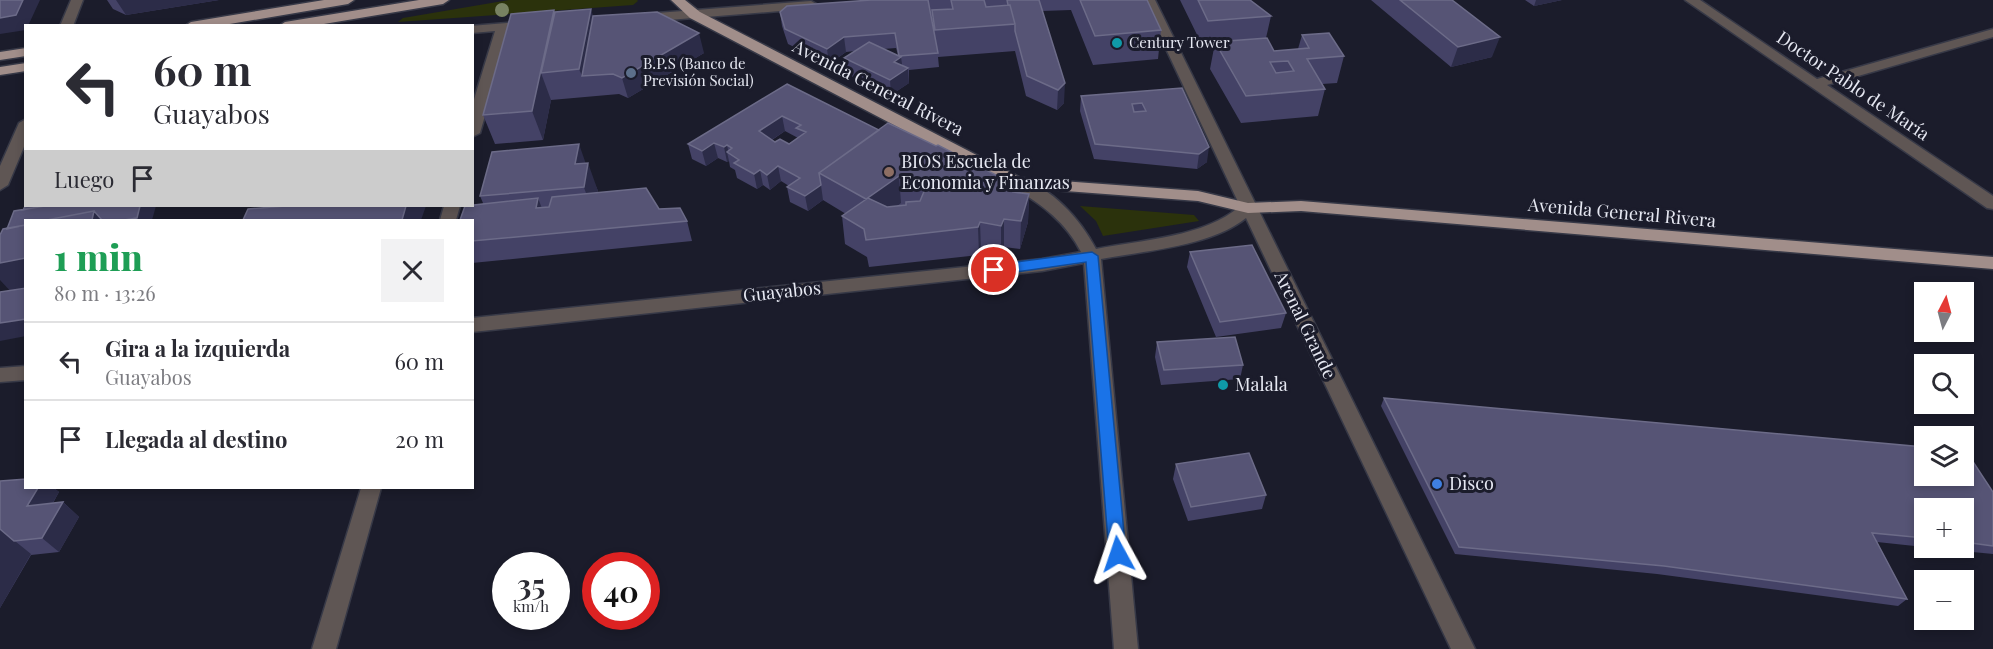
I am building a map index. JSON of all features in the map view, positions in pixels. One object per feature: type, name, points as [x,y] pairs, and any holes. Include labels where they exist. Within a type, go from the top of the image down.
[{"type":"main road","points":[[203,24],[348,0]]},
{"type":"main road","points":[[297,24],[442,0]]},
{"type":"main road","name":"Avenida General Rivera","points":[[677,0],[694,15],[1018,183],[1198,196],[1248,208],[1301,206],[1993,263]]},
{"type":"main road","points":[[0,56],[24,52]]},
{"type":"main road","points":[[0,71],[24,67]]},
{"type":"street","points":[[67,24],[77,0]]},
{"type":"street","name":"Arenal Grande","points":[[1149,0],[1463,649]]},
{"type":"street","name":"Doctor Pablo de María","points":[[1691,0],[1993,204]]},
{"type":"street","points":[[635,18],[825,4]]},
{"type":"street","points":[[474,29],[551,24]]},
{"type":"street","points":[[474,126],[503,27]]},
{"type":"street","points":[[1815,84],[1993,33]]},
{"type":"street","points":[[0,184],[24,128]]},
{"type":"street","points":[[1018,183],[1052,203],[1068,217],[1080,232],[1092,256],[1125,649]]},
{"type":"street","points":[[1092,256],[1222,228],[1248,208]]},
{"type":"street","name":"Guayabos","points":[[474,325],[1030,266],[1092,256]]},
{"type":"street","points":[[0,375],[24,373]]},
{"type":"street","points":[[324,649],[371,489]]},
{"type":"green space","points":[[509,0],[638,1],[633,5],[398,22],[403,18]]},
{"type":"green space","points":[[1080,206],[1194,215],[1199,221],[1103,236],[1096,221]]},
{"type":"building","points":[[0,0],[23,0],[16,15],[0,18]]},
{"type":"building","points":[[871,0],[928,0],[938,53],[899,56],[895,33],[844,37],[827,49],[785,29],[780,12],[787,6]]},
{"type":"building","points":[[951,0],[984,0],[986,7],[1010,5],[1015,24],[935,30],[932,10],[953,9]]},
{"type":"building","points":[[1007,0],[1039,0],[1065,83],[1058,90],[1027,76]]},
{"type":"building","points":[[1080,0],[1147,0],[1161,30],[1095,36]]},
{"type":"building","points":[[1198,0],[1250,0],[1271,16],[1208,21]]},
{"type":"building","points":[[1400,0],[1452,0],[1500,37],[1458,47]]},
{"type":"building","points":[[591,9],[579,69],[541,73],[555,12]]},
{"type":"building","points":[[554,10],[532,111],[483,115],[511,14]]},
{"type":"building","points":[[657,12],[699,33],[622,78],[613,74],[582,76],[593,16]]},
{"type":"building","points":[[1329,33],[1344,56],[1307,59],[1325,89],[1246,96],[1215,42],[1267,38],[1274,51],[1309,48],[1302,35]],"holes":[[[1288,61],[1294,71],[1276,73],[1270,62]]]},
{"type":"building","points":[[869,42],[901,57],[894,62],[908,68],[890,80],[844,58]]},
{"type":"building","points":[[787,84],[879,130],[819,173],[821,185],[805,196],[787,187],[800,178],[778,166],[767,175],[760,170],[754,174],[734,163],[739,160],[727,152],[732,148],[727,145],[724,147],[714,143],[702,151],[688,144]],"holes":[[[782,116],[801,125],[796,128],[806,132],[789,144],[780,139],[775,142],[759,131]]]},
{"type":"building","points":[[1182,88],[1209,147],[1199,154],[1095,144],[1081,96]],"holes":[[[1142,103],[1146,111],[1134,112],[1132,104]]]},
{"type":"building","points":[[888,123],[938,145],[1000,177],[998,182],[1016,185],[1013,192],[1029,194],[1021,221],[1004,219],[1001,226],[980,222],[978,227],[866,240],[864,229],[842,216],[868,198],[887,207],[920,201],[925,189],[899,176],[866,199],[819,173]]},
{"type":"building","points":[[579,144],[575,164],[588,163],[584,187],[480,196],[492,152]]},
{"type":"building","points":[[646,188],[659,209],[680,208],[687,221],[474,241],[474,219],[460,219],[465,207],[538,198],[536,208],[549,207],[552,197]]},
{"type":"building","points":[[39,207],[140,207],[137,218],[101,219],[94,211],[52,219],[24,219],[24,225],[7,229],[14,211]]},
{"type":"building","points":[[406,207],[402,219],[243,219],[248,209]]},
{"type":"building","points":[[94,211],[92,219],[52,219]]},
{"type":"building","points":[[24,225],[24,258],[0,263],[0,235],[3,229]]},
{"type":"building","points":[[1252,245],[1286,313],[1220,322],[1190,252]]},
{"type":"building","points":[[24,288],[24,319],[0,323],[0,292]]},
{"type":"building","points":[[1235,337],[1243,365],[1164,370],[1157,342]]},
{"type":"building","points":[[1384,398],[1914,446],[1914,486],[1974,486],[1974,463],[1993,492],[1993,546],[1974,543],[1974,498],[1914,498],[1914,537],[1872,533],[1907,599],[1664,566],[1459,547]]},
{"type":"building","points":[[1249,453],[1266,495],[1191,507],[1176,464]]},
{"type":"building","points":[[24,479],[24,489],[37,489],[27,506],[63,502],[42,538],[14,541],[0,529],[0,481]]},
{"type":"place","name":"Century Tower","points":[[1117,43]]},
{"type":"place","name":"B.P.S (Banco de Previsión Social)","points":[[631,73]]},
{"type":"place","name":"BIOS Escuela de Economia y Finanzas","points":[[889,172]]},
{"type":"place","name":"Malala","points":[[1223,385]]},
{"type":"place","name":"Disco","points":[[1437,484]]},
{"type":"route","points":[[994,270],[1042,265],[1092,256],[1118,554]]}]
